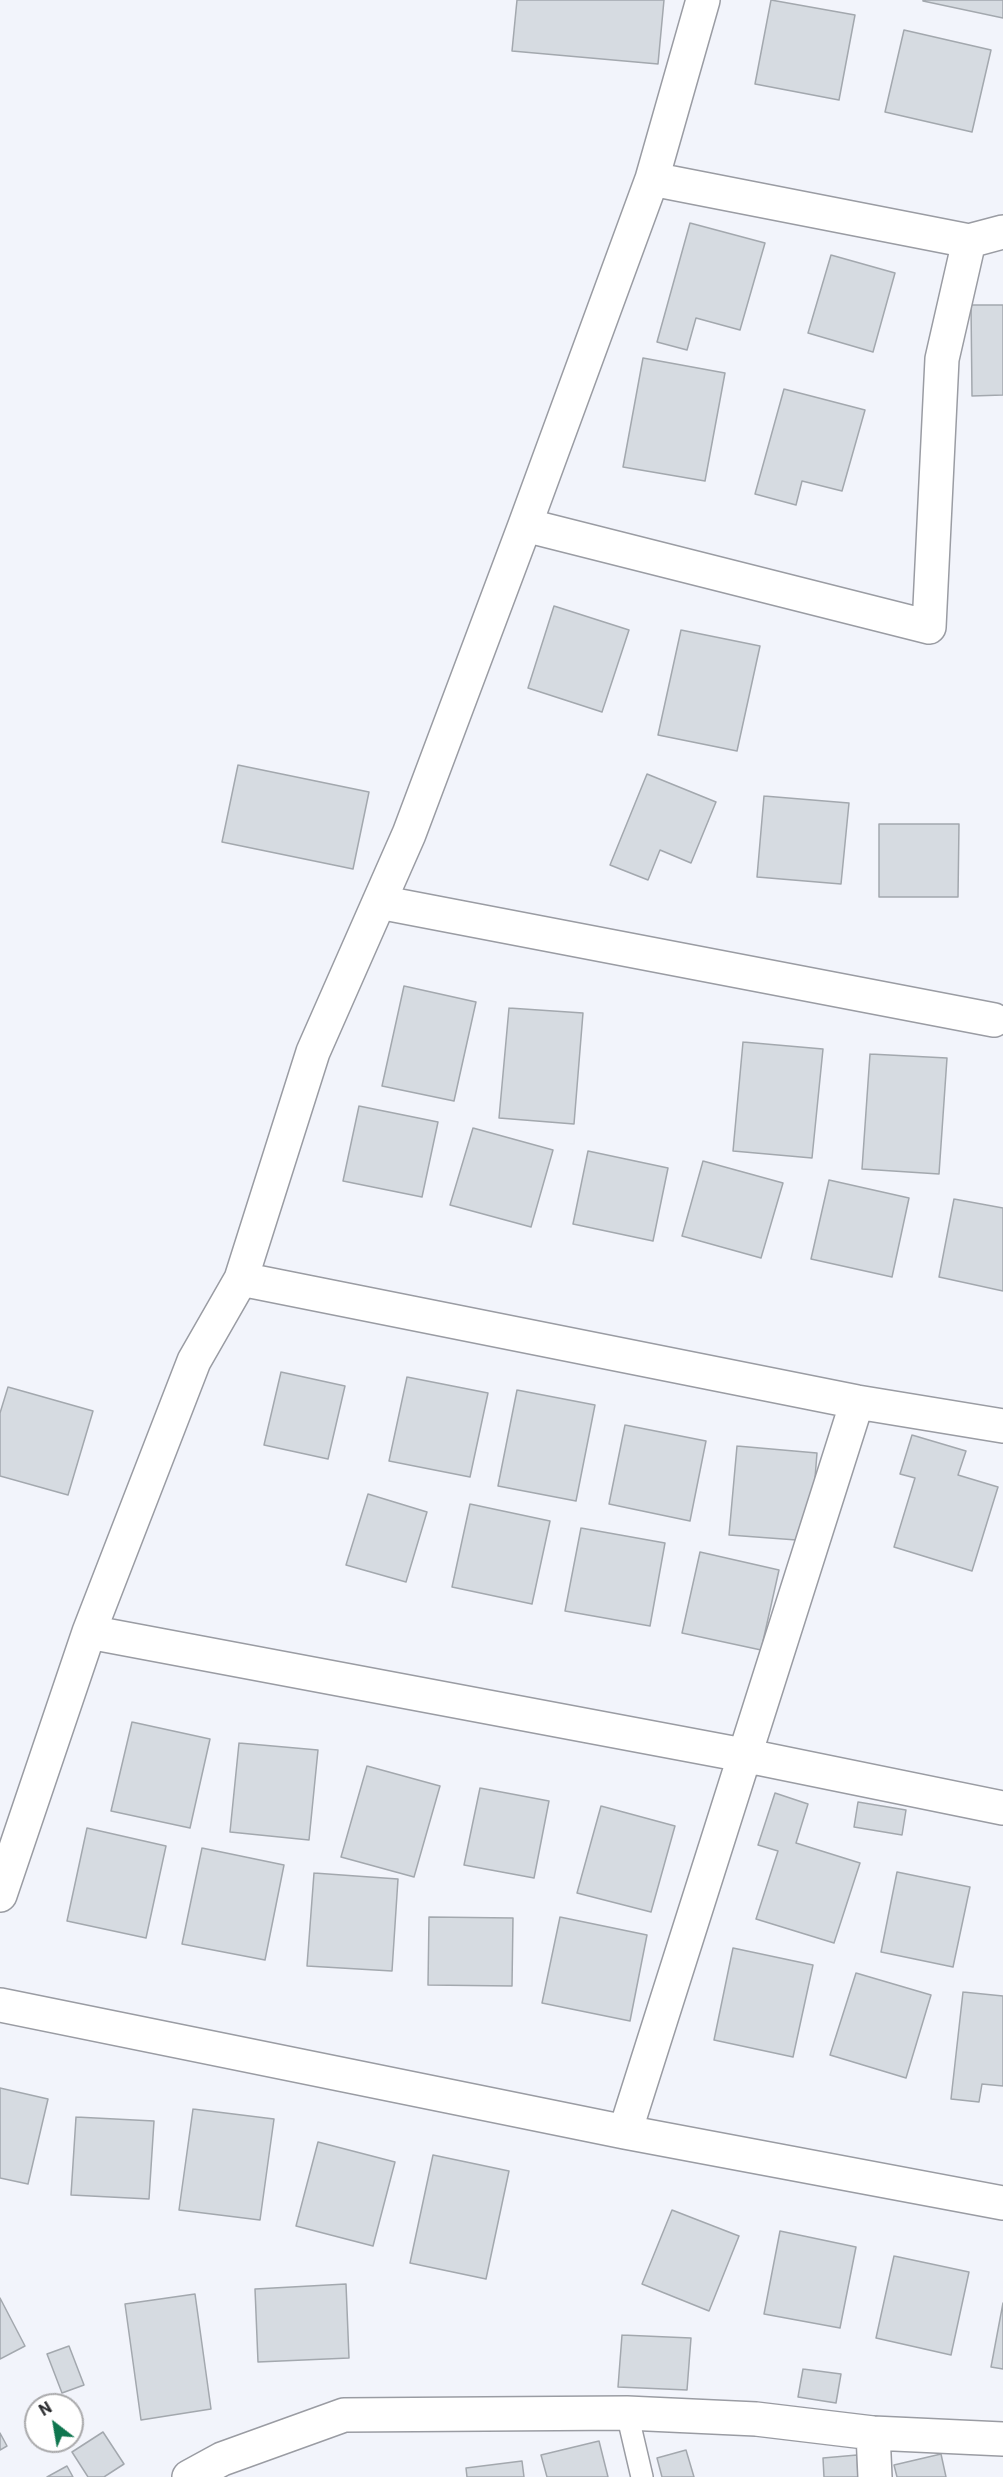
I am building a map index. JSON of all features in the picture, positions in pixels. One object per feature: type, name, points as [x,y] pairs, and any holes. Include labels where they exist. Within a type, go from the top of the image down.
[{"type":"street","points":[[0,1895],[89,1632],[194,1361],[241,1279],[313,1052],[409,834],[525,525],[652,179],[703,0]]},
{"type":"street","points":[[652,179],[969,241],[1003,232]]},
{"type":"street","points":[[525,525],[929,627],[942,359],[969,241]]},
{"type":"street","points":[[379,902],[994,1020]]},
{"type":"street","points":[[241,1279],[857,1402],[1003,1426]]},
{"type":"street","points":[[625,2132],[857,1402]]},
{"type":"street","points":[[89,1632],[743,1755],[1003,1808]]},
{"type":"street","points":[[0,2005],[625,2132],[1003,2203]]},
{"type":"street","points":[[189,2477],[225,2468],[344,2415],[627,2413],[756,2419],[873,2433],[1003,2439]]},
{"type":"street","points":[[873,2433],[875,2477]]},
{"type":"lane","points":[[627,2413],[642,2477]]},
{"type":"building","points":[[517,0],[664,0],[658,64],[512,51]]},
{"type":"building","points":[[771,0],[855,15],[839,100],[755,84]]},
{"type":"building","points":[[923,0],[1003,0],[1003,18],[923,1]]},
{"type":"building","points":[[904,30],[991,50],[972,132],[885,112]]},
{"type":"building","points":[[690,223],[765,243],[740,330],[696,318],[687,350],[657,342]]},
{"type":"building","points":[[831,255],[895,273],[873,352],[808,333]]},
{"type":"building","points":[[971,305],[1003,305],[1003,395],[972,396]]},
{"type":"building","points":[[643,358],[725,373],[705,481],[623,467]]},
{"type":"building","points":[[784,389],[865,410],[842,491],[802,481],[796,505],[755,494]]},
{"type":"building","points":[[554,606],[629,630],[602,712],[528,688]]},
{"type":"building","points":[[681,630],[760,646],[737,751],[658,735]]},
{"type":"building","points":[[238,765],[369,792],[353,869],[222,842]]},
{"type":"building","points":[[647,774],[716,802],[691,863],[660,850],[648,880],[610,865]]},
{"type":"building","points":[[764,796],[849,803],[841,884],[757,877]]},
{"type":"building","points":[[879,824],[959,824],[958,897],[879,897]]},
{"type":"building","points":[[404,986],[476,1002],[454,1101],[382,1086]]},
{"type":"building","points":[[509,1008],[583,1013],[574,1124],[499,1118]]},
{"type":"building","points":[[743,1042],[823,1049],[812,1158],[733,1151]]},
{"type":"building","points":[[870,1054],[947,1058],[939,1174],[862,1169]]},
{"type":"building","points":[[359,1106],[438,1122],[422,1197],[343,1181]]},
{"type":"building","points":[[473,1128],[553,1150],[531,1227],[450,1205]]},
{"type":"building","points":[[588,1151],[668,1168],[653,1241],[573,1224]]},
{"type":"building","points":[[703,1161],[783,1183],[761,1258],[682,1236]]},
{"type":"building","points":[[829,1180],[909,1198],[892,1277],[811,1259]]},
{"type":"building","points":[[954,1199],[1003,1208],[1003,1291],[939,1277]]},
{"type":"building","points":[[281,1372],[345,1386],[328,1459],[264,1445]]},
{"type":"building","points":[[407,1377],[488,1393],[470,1477],[389,1461]]},
{"type":"building","points":[[8,1387],[93,1411],[68,1495],[0,1476],[0,1413]]},
{"type":"building","points":[[517,1390],[595,1405],[576,1501],[498,1486]]},
{"type":"building","points":[[625,1425],[706,1441],[690,1521],[609,1504]]},
{"type":"building","points":[[912,1435],[966,1451],[958,1475],[998,1487],[972,1571],[894,1547],[915,1478],[900,1474]]},
{"type":"building","points":[[737,1446],[817,1453],[810,1541],[729,1535]]},
{"type":"building","points":[[368,1494],[427,1512],[406,1582],[346,1565]]},
{"type":"building","points":[[470,1504],[550,1521],[532,1604],[452,1587]]},
{"type":"building","points":[[581,1528],[665,1543],[650,1626],[565,1611]]},
{"type":"building","points":[[700,1552],[779,1570],[761,1650],[682,1633]]},
{"type":"building","points":[[132,1722],[210,1739],[190,1828],[111,1811]]},
{"type":"building","points":[[239,1743],[318,1750],[309,1840],[230,1832]]},
{"type":"building","points":[[367,1766],[440,1786],[414,1877],[341,1857]]},
{"type":"building","points":[[480,1788],[549,1801],[534,1878],[464,1865]]},
{"type":"building","points":[[775,1793],[808,1804],[796,1843],[860,1863],[834,1943],[756,1919],[778,1851],[758,1845]]},
{"type":"building","points":[[858,1802],[906,1810],[902,1835],[854,1827]]},
{"type":"building","points":[[601,1806],[675,1826],[651,1912],[577,1893]]},
{"type":"building","points":[[87,1828],[166,1846],[146,1938],[67,1921]]},
{"type":"building","points":[[202,1848],[284,1865],[265,1960],[182,1944]]},
{"type":"building","points":[[897,1872],[970,1887],[953,1967],[881,1952]]},
{"type":"building","points":[[314,1873],[398,1879],[392,1971],[307,1966]]},
{"type":"building","points":[[429,1917],[513,1918],[512,1986],[428,1985]]},
{"type":"building","points":[[560,1917],[647,1935],[630,2021],[542,2003]]},
{"type":"building","points":[[733,1948],[813,1965],[793,2057],[714,2040]]},
{"type":"building","points":[[856,1973],[931,1995],[906,2078],[830,2055]]},
{"type":"building","points":[[963,1992],[1003,1996],[1003,2086],[982,2084],[979,2102],[951,2099]]},
{"type":"building","points":[[0,2088],[48,2099],[28,2184],[0,2178]]},
{"type":"building","points":[[193,2109],[274,2119],[260,2220],[179,2210]]},
{"type":"building","points":[[76,2117],[154,2121],[149,2199],[71,2195]]},
{"type":"building","points":[[318,2142],[395,2162],[373,2246],[296,2226]]},
{"type":"building","points":[[433,2155],[509,2171],[486,2279],[410,2263]]},
{"type":"building","points":[[672,2210],[739,2236],[709,2311],[642,2284]]},
{"type":"building","points":[[780,2231],[856,2247],[840,2328],[764,2314]]},
{"type":"building","points":[[894,2256],[969,2272],[951,2355],[876,2338]]},
{"type":"building","points":[[346,2284],[349,2358],[258,2362],[255,2289]]},
{"type":"building","points":[[195,2294],[211,2409],[141,2420],[125,2304]]},
{"type":"building","points":[[0,2298],[25,2346],[0,2359]]},
{"type":"building","points":[[1003,2303],[1003,2369],[991,2367]]},
{"type":"building","points":[[622,2335],[691,2338],[687,2390],[618,2387]]},
{"type":"building","points":[[69,2346],[84,2385],[62,2393],[47,2354]]},
{"type":"building","points":[[803,2369],[841,2374],[836,2403],[798,2397]]},
{"type":"building","points":[[103,2432],[124,2464],[104,2477],[88,2477],[73,2453],[84,2453],[84,2444]]},
{"type":"building","points":[[0,2433],[7,2446],[0,2450]]},
{"type":"building","points":[[599,2441],[608,2477],[547,2477],[541,2455]]},
{"type":"building","points":[[686,2450],[694,2477],[662,2477],[657,2458]]},
{"type":"building","points":[[941,2454],[946,2477],[897,2477],[894,2465]]},
{"type":"building","points":[[857,2455],[858,2477],[824,2477],[823,2458]]},
{"type":"building","points":[[522,2461],[524,2477],[467,2477],[466,2468]]},
{"type":"building","points":[[67,2466],[73,2477],[47,2477]]}]
